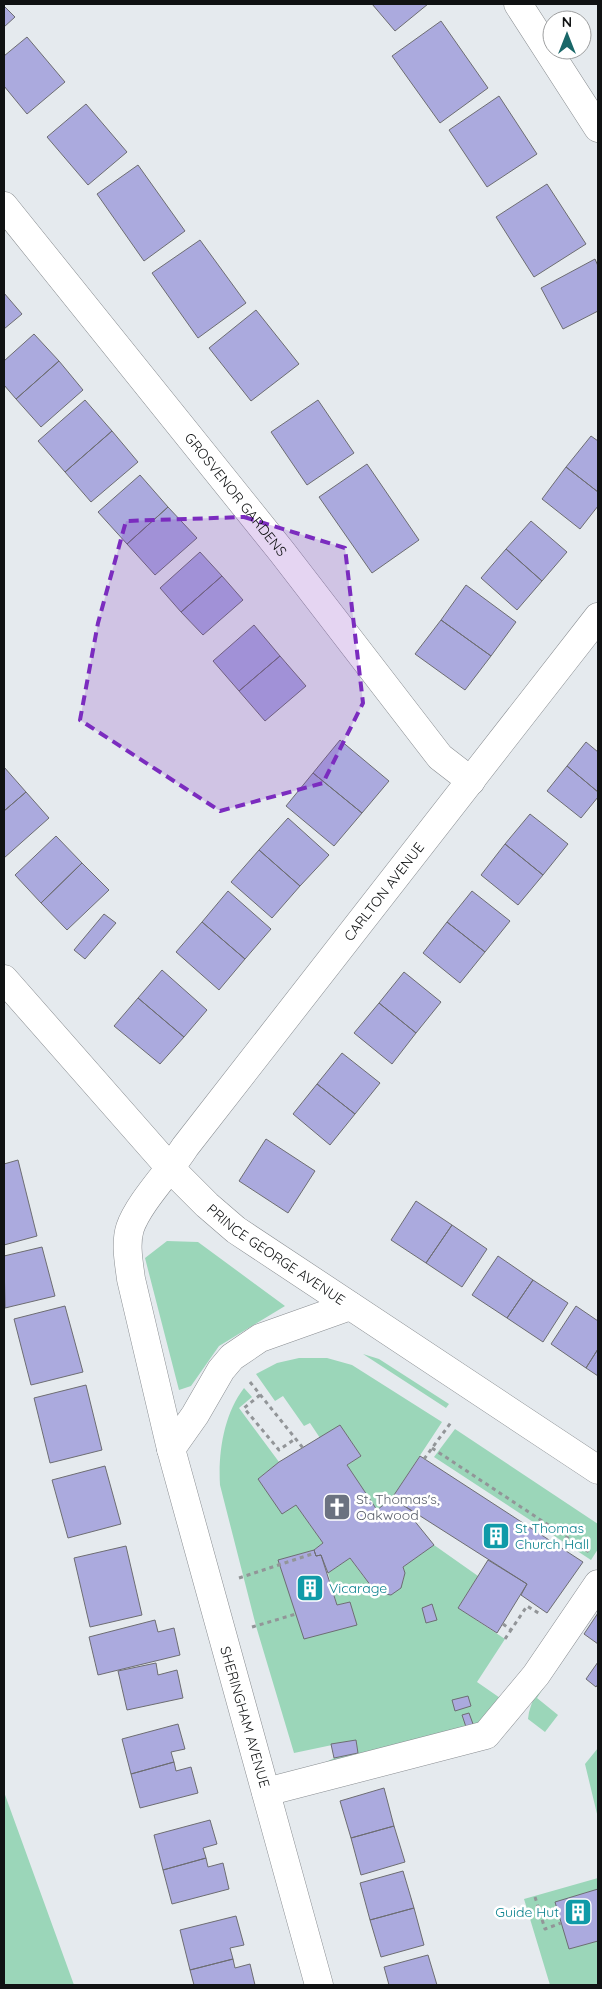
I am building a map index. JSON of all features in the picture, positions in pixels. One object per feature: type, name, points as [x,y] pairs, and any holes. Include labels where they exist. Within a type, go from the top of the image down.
[{"type":"street","points":[[518,4],[598,128]]},
{"type":"street","name":"GROSVENOR GARDENS","points":[[4,206],[282,552],[440,757],[471,781]]},
{"type":"street","name":"CARLTON AVENUE","points":[[172,1169],[185,1146],[598,617]]},
{"type":"street","name":"PRINCE GEORGE AVENUE","points":[[4,979],[172,1169],[207,1205],[236,1230],[598,1470]]},
{"type":"street","name":"SHERINGHAM AVENUE","points":[[172,1169],[150,1195],[130,1228],[128,1254],[131,1279],[172,1449],[320,1985]]},
{"type":"street","points":[[172,1449],[195,1415],[221,1370],[232,1357],[260,1338],[350,1306]]},
{"type":"street","points":[[266,1792],[486,1735],[536,1675],[598,1584]]},
{"type":"path","points":[[245,1376],[303,1448]]},
{"type":"path","points":[[260,1395],[244,1408],[279,1450],[295,1439]]},
{"type":"path","points":[[424,1459],[452,1421]]},
{"type":"path","points":[[432,1448],[598,1558]]},
{"type":"path","points":[[236,1578],[315,1553]]},
{"type":"path","points":[[505,1639],[527,1606]]},
{"type":"path","points":[[244,1630],[296,1614]]},
{"type":"path","points":[[503,1624],[511,1630]]},
{"type":"path","points":[[535,1897],[545,1929],[561,1923]]},
{"type":"highlighted area","points":[[244,517],[345,548],[363,703],[323,783],[220,811],[80,720],[98,623],[126,521]]},
{"type":"green space","points":[[167,1241],[198,1242],[285,1306],[219,1346],[191,1386],[179,1390],[145,1258]]},
{"type":"green space","points":[[363,1354],[379,1359],[449,1404],[446,1408]]},
{"type":"green space","points":[[299,1358],[327,1358],[352,1365],[442,1422],[392,1498],[377,1510],[347,1465],[361,1456],[340,1425],[320,1438],[310,1423],[304,1426],[283,1396],[275,1401],[256,1374],[277,1363]]},
{"type":"green space","points":[[244,1388],[252,1397],[239,1408],[279,1462],[258,1479],[282,1513],[296,1505],[323,1543],[314,1550],[279,1560],[281,1569],[357,1625],[350,1602],[337,1605],[328,1573],[350,1558],[372,1586],[391,1595],[398,1589],[404,1579],[403,1567],[434,1545],[478,1576],[458,1608],[505,1639],[477,1682],[503,1700],[476,1725],[322,1764],[334,1758],[358,1753],[356,1740],[294,1753],[256,1626],[220,1485],[221,1447],[227,1421],[237,1398]]},
{"type":"green space","points":[[455,1429],[598,1524],[598,1549],[591,1560],[434,1457]]},
{"type":"green space","points":[[598,1601],[537,1698],[558,1715],[545,1732],[528,1719],[537,1691],[557,1658]]},
{"type":"green space","points":[[598,1748],[598,1818],[585,1764]]},
{"type":"green space","points":[[4,1792],[74,1985],[4,1985]]},
{"type":"green space","points":[[598,1878],[598,1985],[550,1985],[524,1899]]},
{"type":"building","points":[[372,4],[428,4],[395,31]]},
{"type":"building","points":[[4,6],[15,17],[4,27]]},
{"type":"building","points":[[441,21],[488,88],[440,123],[392,56]]},
{"type":"building","points":[[27,37],[65,82],[27,114],[4,86],[4,56]]},
{"type":"building","points":[[499,96],[537,154],[487,187],[449,130]]},
{"type":"building","points":[[86,104],[127,152],[88,185],[47,137]]},
{"type":"building","points":[[138,165],[185,231],[144,261],[97,194]]},
{"type":"building","points":[[547,184],[586,244],[534,277],[496,217]]},
{"type":"building","points":[[200,240],[246,303],[198,338],[152,273]]},
{"type":"building","points":[[595,259],[598,266],[598,311],[563,329],[541,288]]},
{"type":"building","points":[[4,293],[22,314],[4,329]]},
{"type":"building","points":[[256,310],[299,364],[251,401],[209,348]]},
{"type":"building","points":[[34,334],[59,361],[16,399],[4,385],[4,361]]},
{"type":"building","points":[[59,361],[83,390],[41,427],[16,399]]},
{"type":"building","points":[[85,400],[112,431],[65,472],[38,441]]},
{"type":"building","points":[[318,400],[354,453],[307,485],[271,432]]},
{"type":"building","points":[[112,431],[138,462],[91,502],[65,472]]},
{"type":"building","points":[[591,436],[598,441],[598,492],[566,467]]},
{"type":"building","points":[[367,464],[419,540],[372,573],[319,497]]},
{"type":"building","points":[[566,467],[598,492],[598,506],[580,529],[542,499]]},
{"type":"building","points":[[140,475],[168,507],[127,544],[98,512]]},
{"type":"building","points":[[168,507],[197,538],[155,575],[127,544]]},
{"type":"building","points":[[531,521],[567,552],[542,581],[506,549]]},
{"type":"building","points":[[506,549],[542,581],[517,610],[481,578]]},
{"type":"building","points":[[200,552],[222,576],[181,612],[160,588]]},
{"type":"building","points":[[222,576],[243,600],[203,635],[181,612]]},
{"type":"building","points":[[466,585],[516,622],[491,656],[441,620]]},
{"type":"building","points":[[441,620],[491,656],[465,690],[415,654]]},
{"type":"building","points":[[254,625],[280,656],[239,691],[213,661]]},
{"type":"building","points":[[280,656],[306,686],[265,721],[239,691]]},
{"type":"building","points":[[340,740],[389,781],[362,813],[313,773]]},
{"type":"building","points":[[586,742],[598,752],[598,792],[567,766]]},
{"type":"building","points":[[567,766],[598,792],[598,797],[581,818],[547,791]]},
{"type":"building","points":[[4,767],[26,792],[4,811]]},
{"type":"building","points":[[313,773],[362,813],[334,846],[286,806]]},
{"type":"building","points":[[26,792],[49,818],[4,858],[4,811]]},
{"type":"building","points":[[530,814],[568,844],[543,875],[505,844]]},
{"type":"building","points":[[288,818],[329,855],[300,886],[259,850]]},
{"type":"building","points":[[56,836],[82,863],[41,903],[15,875]]},
{"type":"building","points":[[505,844],[543,875],[518,905],[481,875]]},
{"type":"building","points":[[259,850],[300,886],[272,918],[231,882]]},
{"type":"building","points":[[82,863],[109,890],[67,930],[41,903]]},
{"type":"building","points":[[228,891],[271,929],[245,959],[202,922]]},
{"type":"building","points":[[472,891],[510,921],[485,952],[447,922]]},
{"type":"building","points":[[104,914],[116,923],[85,959],[74,950]]},
{"type":"building","points":[[202,922],[245,959],[219,990],[176,952]]},
{"type":"building","points":[[447,922],[485,952],[460,983],[423,953]]},
{"type":"building","points":[[162,970],[207,1010],[184,1037],[138,998]]},
{"type":"building","points":[[404,972],[441,1002],[416,1033],[379,1003]]},
{"type":"building","points":[[138,998],[184,1037],[160,1064],[114,1026]]},
{"type":"building","points":[[379,1003],[416,1033],[392,1064],[354,1033]]},
{"type":"building","points":[[342,1053],[380,1083],[355,1114],[317,1084]]},
{"type":"building","points":[[317,1084],[355,1114],[330,1145],[293,1114]]},
{"type":"building","points":[[266,1139],[315,1171],[288,1213],[239,1181]]},
{"type":"building","points":[[18,1160],[37,1236],[4,1245],[4,1164]]},
{"type":"building","points":[[416,1201],[452,1225],[426,1263],[391,1240]]},
{"type":"building","points":[[452,1225],[487,1249],[462,1287],[426,1263]]},
{"type":"building","points":[[42,1247],[55,1296],[5,1308],[4,1256]]},
{"type":"building","points":[[498,1256],[533,1280],[507,1318],[472,1295]]},
{"type":"building","points":[[533,1280],[568,1303],[543,1342],[507,1318]]},
{"type":"building","points":[[65,1306],[83,1372],[31,1385],[14,1319]]},
{"type":"building","points":[[576,1306],[598,1321],[598,1349],[586,1368],[551,1344]]},
{"type":"building","points":[[598,1349],[598,1376],[586,1368]]},
{"type":"building","points":[[86,1385],[102,1450],[50,1463],[34,1398]]},
{"type":"building","name":"St. Thomas's, Oakwood","points":[[340,1425],[361,1456],[347,1465],[377,1510],[392,1498],[412,1511],[409,1514],[434,1545],[403,1567],[405,1573],[401,1588],[391,1595],[380,1593],[371,1586],[350,1558],[328,1573],[321,1555],[316,1556],[314,1550],[323,1543],[296,1505],[282,1514],[258,1479],[279,1462]]},
{"type":"building","name":"St Thomas Church Hall","points":[[420,1456],[583,1562],[547,1613],[521,1595],[527,1584],[392,1498]]},
{"type":"building","points":[[105,1466],[121,1524],[68,1538],[52,1480]]},
{"type":"building","points":[[126,1546],[142,1615],[90,1627],[74,1558]]},
{"type":"building","name":"Vicarage","points":[[314,1550],[316,1556],[321,1555],[337,1605],[350,1602],[357,1625],[304,1639],[278,1560]]},
{"type":"building","points":[[488,1560],[527,1584],[497,1633],[458,1608]]},
{"type":"building","points":[[432,1604],[437,1620],[426,1623],[422,1608]]},
{"type":"building","points":[[598,1613],[598,1644],[584,1634]]},
{"type":"building","points":[[155,1620],[158,1632],[174,1628],[180,1655],[98,1675],[89,1637]]},
{"type":"building","points":[[598,1662],[598,1684],[596,1687],[586,1679]]},
{"type":"building","points":[[156,1663],[158,1675],[177,1670],[183,1698],[127,1710],[118,1671]]},
{"type":"building","points":[[468,1696],[471,1706],[455,1711],[452,1700]]},
{"type":"building","points":[[469,1713],[473,1724],[466,1727],[462,1715]]},
{"type":"building","points":[[178,1724],[185,1749],[171,1752],[174,1762],[131,1774],[122,1739]]},
{"type":"building","points":[[356,1740],[358,1753],[334,1758],[331,1744]]},
{"type":"building","points":[[174,1762],[176,1771],[191,1767],[198,1793],[140,1808],[131,1774]]},
{"type":"building","points":[[384,1788],[394,1826],[351,1838],[340,1801]]},
{"type":"building","points":[[210,1820],[217,1844],[203,1848],[206,1858],[163,1870],[154,1835]]},
{"type":"building","points":[[394,1826],[405,1862],[361,1875],[351,1838]]},
{"type":"building","points":[[206,1858],[208,1867],[223,1863],[229,1889],[172,1904],[163,1870]]},
{"type":"building","points":[[403,1871],[414,1908],[370,1920],[360,1883]]},
{"type":"building","name":"Guide Hut","points":[[598,1889],[598,1941],[569,1949],[555,1902]]},
{"type":"building","points":[[414,1908],[424,1945],[381,1957],[370,1920]]},
{"type":"building","points":[[236,1916],[244,1945],[230,1948],[233,1959],[190,1970],[180,1930]]},
{"type":"building","points":[[428,1955],[437,1985],[389,1985],[384,1967]]},
{"type":"building","points":[[233,1959],[235,1968],[250,1964],[255,1985],[194,1985],[190,1970]]},
{"type":"place","name":"St. Thomas's, Oakwood","points":[[337,1507]]},
{"type":"place","name":"St Thomas Church Hall","points":[[496,1536]]},
{"type":"place","name":"Vicarage","points":[[310,1588]]},
{"type":"place","name":"Guide Hut","points":[[578,1912]]}]
